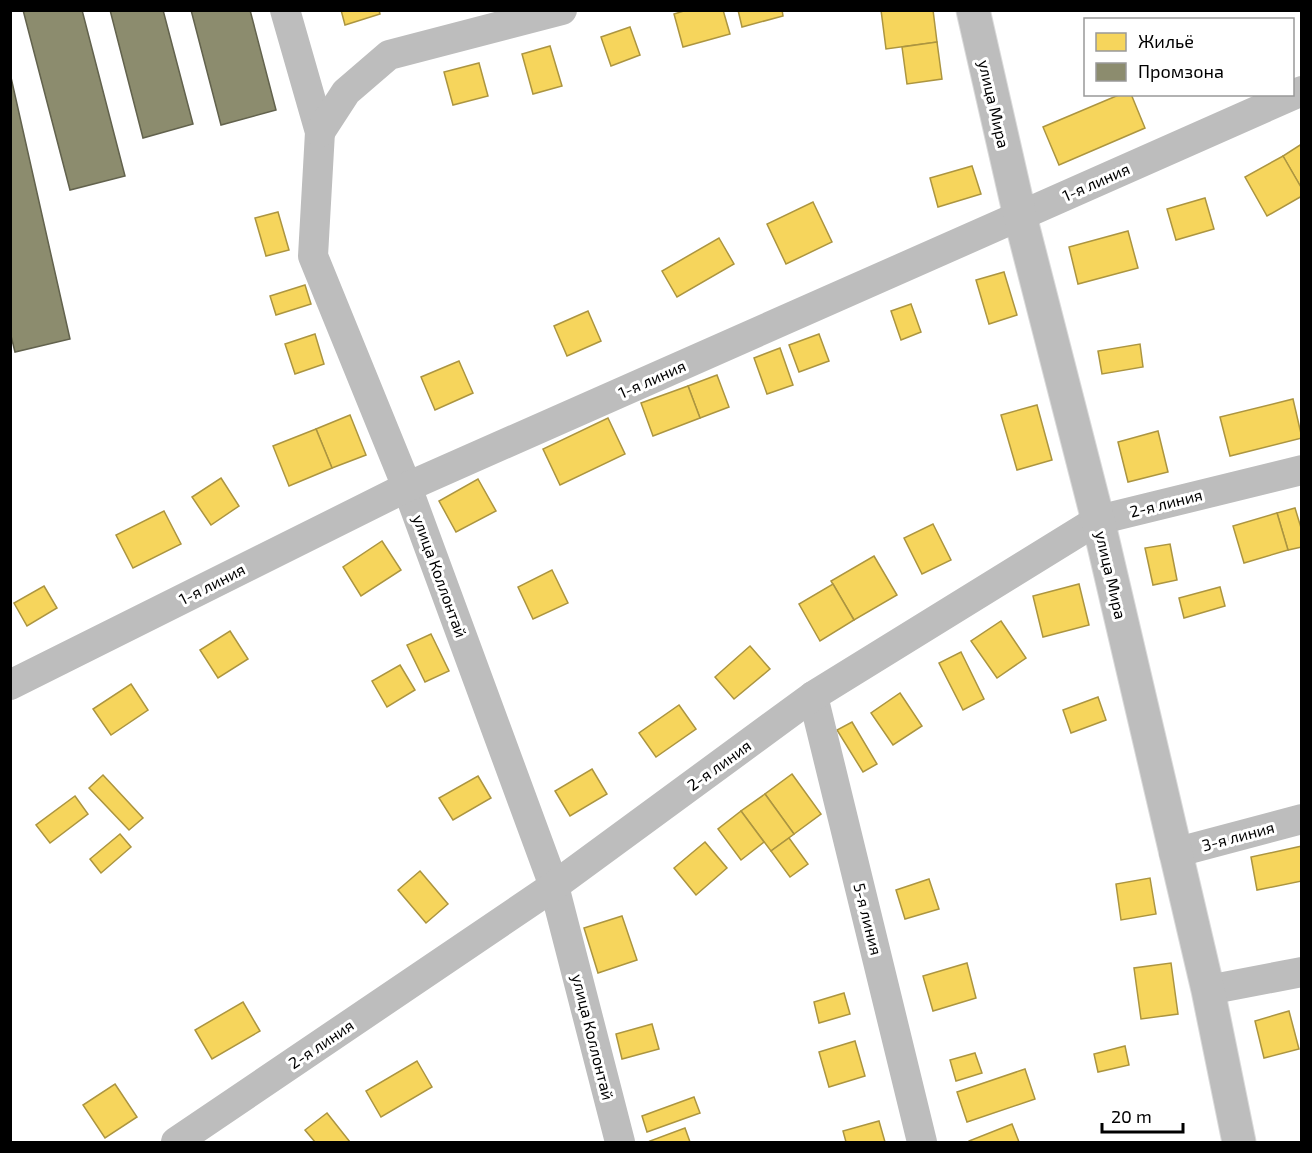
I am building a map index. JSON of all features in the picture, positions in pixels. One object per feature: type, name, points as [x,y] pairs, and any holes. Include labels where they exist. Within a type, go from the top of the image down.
[{"type":"main road","name":"улица Мира","points":[[973,10],[1020,216],[1098,520],[1174,853],[1208,990],[1239,1143]]},
{"type":"street","name":"улица Коллонтай","points":[[285,10],[320,132],[313,256],[407,487],[554,886],[620,1143]]},
{"type":"street","points":[[320,132],[346,92],[389,55],[561,10]]},
{"type":"street","name":"1-я линия","points":[[10,685],[407,487],[1291,96]]},
{"type":"street","name":"2-я линия","points":[[176,1143],[554,886],[813,696],[1098,520],[1302,470]]},
{"type":"street","name":"5-я линия","points":[[813,696],[922,1143]]},
{"type":"street","name":"3-я линия","points":[[1174,853],[1302,819]]},
{"type":"street","points":[[1208,990],[1302,972]]},
{"type":"building: Жильё","points":[[341,10],[379,10],[380,14],[345,25]]},
{"type":"building: Жильё","points":[[687,10],[723,10],[730,34],[683,47],[674,14]]},
{"type":"building: Жильё","points":[[738,10],[782,10],[783,16],[742,27]]},
{"type":"building: Жильё","points":[[881,10],[933,10],[937,42],[886,49]]},
{"type":"building: Жильё","points":[[630,27],[640,55],[611,66],[601,37]]},
{"type":"building: Жильё","points":[[937,42],[942,79],[907,84],[902,47]]},
{"type":"building: Жильё","points":[[550,46],[562,86],[533,94],[522,54]]},
{"type":"building: Жильё","points":[[479,63],[488,96],[453,105],[444,72]]},
{"type":"building: Жильё","points":[[1116,96],[1132,96],[1145,128],[1059,165],[1043,127]]},
{"type":"building: Жильё","points":[[1300,145],[1302,148],[1302,189],[1283,156]]},
{"type":"building: Жильё","points":[[1283,156],[1302,189],[1302,196],[1267,216],[1245,177]]},
{"type":"building: Жильё","points":[[972,166],[981,194],[938,207],[930,178]]},
{"type":"building: Жильё","points":[[1205,198],[1214,229],[1176,240],[1167,209]]},
{"type":"building: Жильё","points":[[813,202],[832,242],[786,264],[767,224]]},
{"type":"building: Жильё","points":[[278,212],[289,250],[266,256],[255,218]]},
{"type":"building: Жильё","points":[[1128,231],[1138,268],[1078,284],[1069,247]]},
{"type":"building: Жильё","points":[[719,238],[734,264],[677,297],[662,271]]},
{"type":"building: Жильё","points":[[1004,272],[1017,315],[989,324],[976,280]]},
{"type":"building: Жильё","points":[[305,285],[311,304],[276,315],[270,296]]},
{"type":"building: Жильё","points":[[911,304],[921,332],[901,340],[891,311]]},
{"type":"building: Жильё","points":[[588,311],[601,341],[567,356],[554,326]]},
{"type":"building: Жильё","points":[[315,334],[324,364],[295,374],[285,344]]},
{"type":"building: Жильё","points":[[819,334],[829,361],[799,372],[789,345]]},
{"type":"building: Жильё","points":[[1140,344],[1143,367],[1102,374],[1098,351]]},
{"type":"building: Жильё","points":[[780,348],[793,385],[767,394],[754,358]]},
{"type":"building: Жильё","points":[[459,361],[473,393],[435,410],[421,377]]},
{"type":"building: Жильё","points":[[717,375],[729,407],[700,418],[688,386]]},
{"type":"building: Жильё","points":[[688,386],[700,418],[653,436],[641,403]]},
{"type":"building: Жильё","points":[[1293,399],[1302,438],[1230,456],[1220,417]]},
{"type":"building: Жильё","points":[[1037,405],[1052,460],[1017,470],[1001,415]]},
{"type":"building: Жильё","points":[[350,415],[366,455],[332,468],[316,429]]},
{"type":"building: Жильё","points":[[608,418],[625,454],[560,485],[543,449]]},
{"type":"building: Жильё","points":[[316,429],[332,468],[289,486],[273,446]]},
{"type":"building: Жильё","points":[[1158,431],[1168,472],[1128,482],[1118,442]]},
{"type":"building: Жильё","points":[[221,478],[239,506],[211,525],[192,497]]},
{"type":"building: Жильё","points":[[478,479],[496,511],[456,532],[439,501]]},
{"type":"building: Жильё","points":[[1295,508],[1302,531],[1302,547],[1288,550],[1277,513]]},
{"type":"building: Жильё","points":[[164,511],[181,544],[133,568],[116,535]]},
{"type":"building: Жильё","points":[[1277,513],[1288,550],[1244,563],[1233,526]]},
{"type":"building: Жильё","points":[[933,524],[951,560],[922,574],[904,538]]},
{"type":"building: Жильё","points":[[382,541],[401,570],[361,596],[343,567]]},
{"type":"building: Жильё","points":[[1170,544],[1177,580],[1153,585],[1145,548]]},
{"type":"building: Жильё","points":[[874,556],[897,595],[854,620],[831,581]]},
{"type":"building: Жильё","points":[[552,570],[568,603],[533,619],[518,587]]},
{"type":"building: Жильё","points":[[833,584],[854,620],[820,641],[799,604]]},
{"type":"building: Жильё","points":[[1079,584],[1089,625],[1043,637],[1033,596]]},
{"type":"building: Жильё","points":[[44,586],[57,608],[27,626],[14,603]]},
{"type":"building: Жильё","points":[[1220,587],[1225,606],[1184,618],[1179,598]]},
{"type":"building: Жильё","points":[[1001,621],[1026,658],[997,678],[971,641]]},
{"type":"building: Жильё","points":[[230,631],[248,659],[218,678],[200,650]]},
{"type":"building: Жильё","points":[[431,634],[449,671],[425,682],[407,645]]},
{"type":"building: Жильё","points":[[750,646],[770,669],[734,699],[715,677]]},
{"type":"building: Жильё","points":[[961,652],[984,699],[963,710],[939,663]]},
{"type":"building: Жильё","points":[[400,665],[415,690],[387,707],[372,681]]},
{"type":"building: Жильё","points":[[131,684],[148,710],[111,735],[93,709]]},
{"type":"building: Жильё","points":[[900,693],[922,726],[893,745],[871,713]]},
{"type":"building: Жильё","points":[[1098,697],[1106,720],[1071,733],[1063,710]]},
{"type":"building: Жильё","points":[[679,705],[696,729],[656,757],[639,733]]},
{"type":"building: Жильё","points":[[852,722],[877,764],[863,772],[837,730]]},
{"type":"building: Жильё","points":[[592,769],[607,794],[570,816],[555,791]]},
{"type":"building: Жильё","points":[[792,774],[821,814],[794,834],[765,794]]},
{"type":"building: Жильё","points":[[103,775],[143,818],[129,830],[89,788]]},
{"type":"building: Жильё","points":[[478,776],[491,798],[453,820],[439,798]]},
{"type":"building: Жильё","points":[[765,794],[794,834],[771,851],[741,811]]},
{"type":"building: Жильё","points":[[75,796],[88,814],[50,843],[36,825]]},
{"type":"building: Жильё","points":[[741,811],[764,842],[741,860],[718,829]]},
{"type":"building: Жильё","points":[[120,834],[131,847],[101,873],[90,859]]},
{"type":"building: Жильё","points":[[789,838],[808,864],[790,877],[771,851]]},
{"type":"building: Жильё","points":[[705,842],[727,868],[696,895],[674,868]]},
{"type":"building: Жильё","points":[[1302,846],[1302,881],[1257,890],[1251,857]]},
{"type":"building: Жильё","points":[[420,871],[448,904],[426,923],[398,890]]},
{"type":"building: Жильё","points":[[1150,878],[1156,914],[1121,920],[1116,884]]},
{"type":"building: Жильё","points":[[929,879],[939,909],[905,919],[896,890]]},
{"type":"building: Жильё","points":[[622,916],[637,960],[598,973],[584,928]]},
{"type":"building: Жильё","points":[[967,963],[976,998],[933,1011],[923,976]]},
{"type":"building: Жильё","points":[[1171,963],[1178,1014],[1141,1019],[1134,968]]},
{"type":"building: Жильё","points":[[844,993],[850,1014],[819,1023],[814,1002]]},
{"type":"building: Жильё","points":[[243,1002],[260,1031],[212,1059],[195,1030]]},
{"type":"building: Жильё","points":[[1289,1011],[1299,1049],[1264,1058],[1255,1021]]},
{"type":"building: Жильё","points":[[652,1024],[659,1049],[622,1059],[616,1034]]},
{"type":"building: Жильё","points":[[855,1041],[865,1076],[829,1087],[819,1052]]},
{"type":"building: Жильё","points":[[1125,1046],[1129,1065],[1098,1072],[1094,1054]]},
{"type":"building: Жильё","points":[[975,1053],[982,1073],[956,1081],[950,1060]]},
{"type":"building: Жильё","points":[[417,1061],[432,1087],[381,1117],[366,1091]]},
{"type":"building: Жильё","points":[[1025,1069],[1035,1099],[967,1122],[957,1092]]},
{"type":"building: Жильё","points":[[115,1084],[137,1117],[105,1138],[83,1105]]},
{"type":"building: Жильё","points":[[694,1097],[700,1113],[647,1132],[642,1116]]},
{"type":"building: Жильё","points":[[327,1113],[350,1142],[315,1142],[305,1130]]},
{"type":"building: Жильё","points":[[879,1121],[885,1142],[846,1142],[843,1131]]},
{"type":"building: Жильё","points":[[1012,1124],[1019,1142],[969,1142],[969,1141]]},
{"type":"building: Жильё","points":[[685,1128],[690,1142],[650,1141]]},
{"type":"building: Промзона","points":[[23,10],[82,10],[125,176],[70,190]]},
{"type":"building: Промзона","points":[[110,10],[163,10],[193,124],[143,138]]},
{"type":"building: Промзона","points":[[191,10],[250,10],[276,110],[221,125]]},
{"type":"building: Промзона","points":[[10,73],[70,339],[15,352],[10,332]]}]
